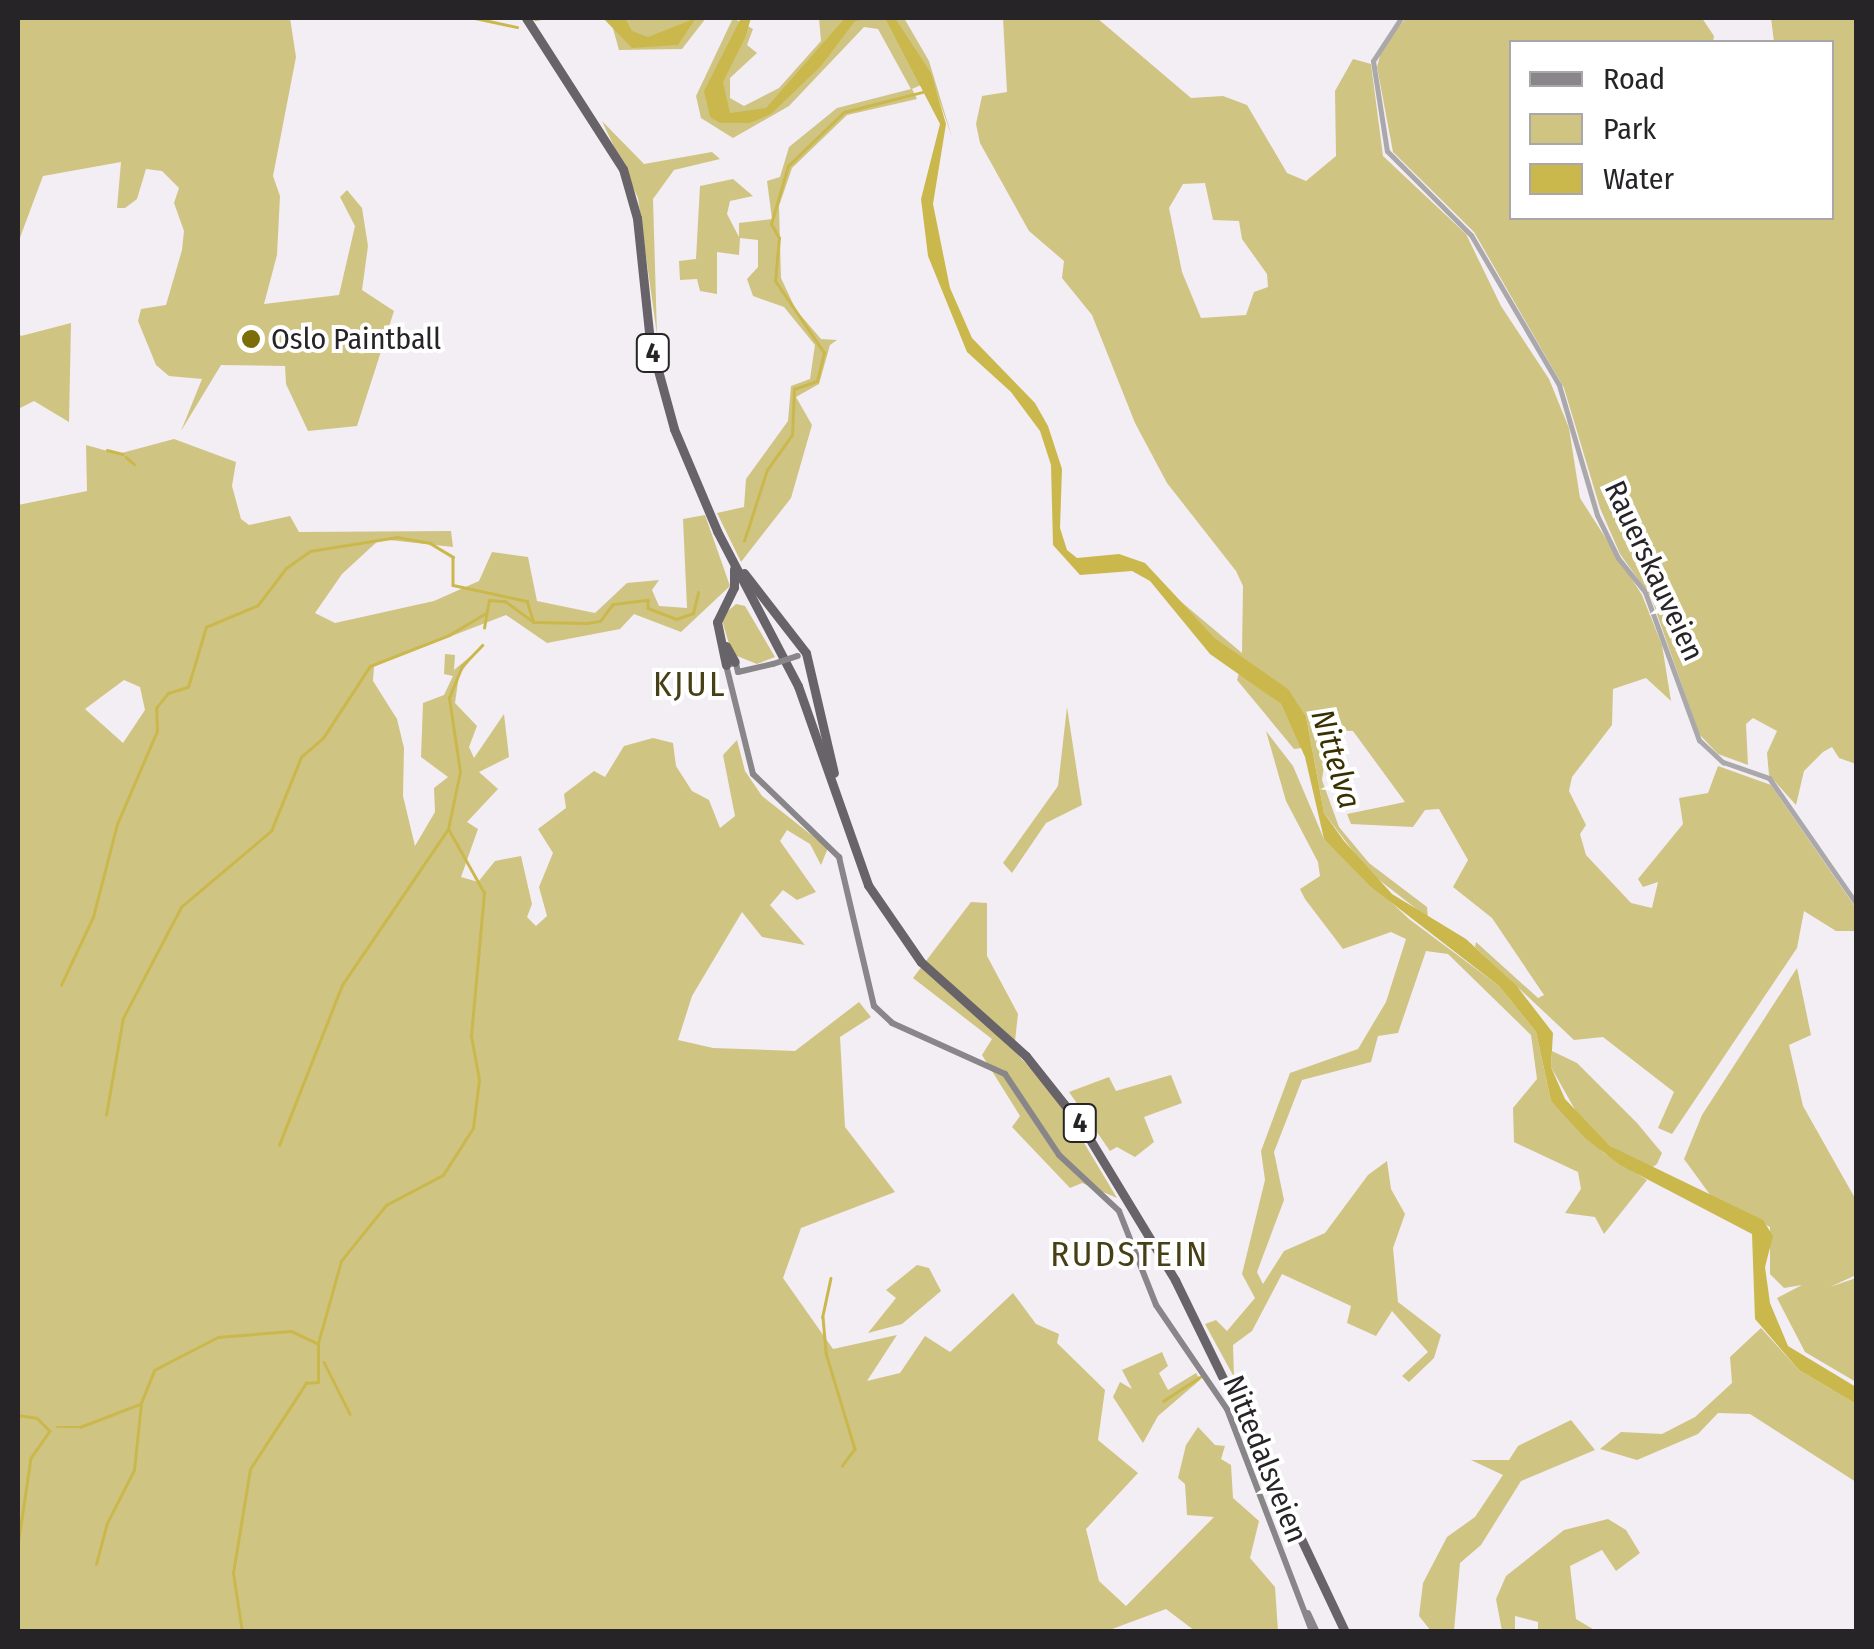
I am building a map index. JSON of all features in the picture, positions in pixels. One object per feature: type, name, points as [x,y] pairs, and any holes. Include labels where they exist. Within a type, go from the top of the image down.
[{"type":"highway","name":"4","points":[[526,18],[626,176],[659,378],[723,544],[798,686],[860,866],[899,936],[941,982],[1034,1064],[1099,1152],[1175,1280],[1345,1631]]},
{"type":"highway","name":"4","points":[[723,544],[802,654],[837,790]]},
{"type":"highway","points":[[732,561],[735,584],[717,619],[720,640],[734,668]]},
{"type":"highway","points":[[725,604],[740,599],[758,607]]},
{"type":"highway","name":"4","points":[[829,772],[863,864],[902,934],[1045,1070],[1124,1185],[1208,1337],[1288,1512]]},
{"type":"main road","points":[[734,668],[760,668],[802,654]]},
{"type":"main road","name":"Nittedalsveien","points":[[734,668],[734,696],[756,781],[821,834],[844,867],[876,1009],[892,1023],[1006,1074],[1059,1155],[1122,1215],[1156,1306],[1227,1409],[1314,1632]]},
{"type":"street","name":"Rauerskauveien","points":[[1401,18],[1373,61],[1387,151],[1471,235],[1559,385],[1597,515],[1618,558],[1645,592],[1699,740],[1724,762],[1769,778],[1856,903]]},
{"type":"green space","points":[[18,18],[290,18],[296,57],[273,176],[280,196],[277,255],[264,304],[339,295],[355,226],[340,197],[347,190],[362,208],[368,246],[362,290],[394,311],[357,426],[308,431],[286,384],[285,366],[221,365],[181,431],[202,379],[169,376],[156,365],[138,321],[141,309],[166,305],[182,250],[184,231],[174,203],[179,188],[162,171],[146,169],[137,199],[125,208],[117,208],[121,162],[43,176],[18,243]]},
{"type":"green space","points":[[610,18],[706,18],[682,49],[619,50]]},
{"type":"green space","points":[[733,18],[753,29],[747,45],[757,53],[730,78],[730,98],[744,106],[779,88],[821,41],[819,18],[904,18],[929,61],[952,137],[932,80],[912,89],[917,99],[847,115],[792,168],[779,206],[781,278],[796,310],[821,339],[837,340],[830,345],[819,384],[796,397],[812,425],[791,498],[741,562],[717,513],[744,507],[746,479],[788,421],[791,386],[810,379],[815,345],[784,307],[753,296],[747,279],[758,267],[758,240],[740,238],[739,255],[717,252],[717,294],[700,291],[697,279],[680,280],[679,261],[696,259],[700,186],[733,179],[753,196],[730,201],[727,214],[739,237],[739,223],[772,219],[767,181],[780,177],[789,147],[837,108],[911,89],[878,29],[864,27],[789,106],[733,138],[701,118],[696,96]]},
{"type":"green space","points":[[1003,18],[1097,18],[1191,98],[1223,96],[1247,105],[1287,173],[1306,181],[1336,156],[1335,91],[1353,59],[1371,64],[1383,156],[1466,234],[1501,306],[1549,379],[1569,428],[1580,498],[1642,595],[1662,645],[1671,701],[1646,678],[1613,689],[1612,725],[1572,777],[1569,791],[1586,825],[1580,834],[1586,855],[1631,903],[1652,908],[1658,882],[1643,887],[1638,879],[1683,824],[1679,798],[1708,793],[1718,766],[1771,785],[1856,908],[1856,931],[1836,931],[1804,911],[1797,948],[1672,1134],[1658,1128],[1674,1092],[1603,1037],[1574,1040],[1475,947],[1476,942],[1538,998],[1544,995],[1492,918],[1453,887],[1468,860],[1439,809],[1425,810],[1413,827],[1351,824],[1347,814],[1405,802],[1353,731],[1329,730],[1322,780],[1339,827],[1369,863],[1427,907],[1428,918],[1369,872],[1324,813],[1306,716],[1288,690],[1215,638],[1179,600],[1242,653],[1243,586],[1236,571],[1167,483],[1135,423],[1092,315],[1062,278],[1064,261],[1029,231],[980,143],[976,124],[982,96],[1007,92]],"holes":[[[1205,183],[1213,220],[1239,221],[1242,239],[1267,274],[1268,287],[1254,292],[1246,315],[1201,318],[1182,272],[1169,208],[1183,184]]]},
{"type":"green space","points":[[1406,18],[1702,18],[1713,40],[1509,40],[1509,220],[1834,220],[1834,40],[1774,40],[1771,18],[1856,18],[1856,764],[1839,758],[1832,747],[1823,752],[1804,771],[1796,805],[1769,775],[1767,753],[1777,731],[1753,718],[1746,724],[1748,765],[1718,754],[1699,734],[1651,597],[1620,554],[1600,508],[1564,388],[1474,232],[1393,152],[1377,67],[1383,44]]},
{"type":"green space","points":[[602,121],[644,164],[712,152],[720,159],[674,170],[653,199],[657,335],[638,198]]},
{"type":"green space","points":[[71,323],[69,422],[34,401],[18,409],[18,331],[21,336]]},
{"type":"green space","points":[[174,439],[236,462],[232,486],[241,519],[249,525],[290,516],[299,532],[451,531],[453,547],[380,539],[342,574],[315,613],[335,623],[434,601],[479,581],[492,552],[528,557],[537,601],[595,613],[627,583],[659,580],[652,590],[659,606],[687,608],[683,519],[705,515],[730,586],[681,632],[634,614],[620,629],[547,643],[506,615],[374,666],[373,681],[397,719],[404,748],[403,796],[415,846],[435,812],[434,788],[448,777],[421,757],[423,703],[444,695],[453,676],[444,674],[445,654],[455,655],[454,670],[477,651],[459,675],[455,703],[477,726],[469,747],[474,758],[504,714],[509,757],[479,772],[498,789],[467,822],[478,829],[461,877],[478,882],[495,861],[521,856],[532,904],[527,917],[536,926],[547,916],[539,887],[553,853],[538,829],[566,808],[564,794],[594,771],[605,777],[624,746],[653,738],[673,743],[676,766],[692,791],[709,800],[720,828],[735,816],[723,755],[737,740],[745,771],[762,796],[828,848],[821,865],[810,844],[787,830],[780,841],[816,892],[797,900],[783,890],[770,905],[805,945],[762,937],[742,912],[692,996],[678,1040],[713,1048],[795,1051],[859,1002],[871,1017],[840,1037],[845,1127],[895,1192],[801,1228],[783,1278],[833,1349],[897,1335],[867,1381],[900,1373],[925,1336],[950,1352],[1013,1293],[1036,1324],[1059,1334],[1057,1343],[1105,1390],[1098,1440],[1138,1473],[1086,1529],[1099,1581],[1126,1606],[1214,1517],[1187,1515],[1185,1484],[1178,1478],[1186,1445],[1198,1427],[1215,1445],[1225,1446],[1221,1459],[1231,1465],[1233,1498],[1259,1521],[1250,1558],[1275,1587],[1278,1631],[1195,1631],[1166,1609],[1104,1632],[18,1631],[18,505],[87,491],[86,445],[118,454]],"holes":[[[124,680],[140,687],[145,710],[123,743],[85,709]]]},
{"type":"green space","points":[[736,604],[745,606],[775,657],[757,664],[732,654],[721,617]]},
{"type":"green space","points":[[1239,673],[1281,704],[1302,748],[1294,749],[1237,680]]},
{"type":"green space","points":[[1067,707],[1082,805],[1046,823],[1012,873],[1003,863],[1058,786]]},
{"type":"green space","points":[[1266,731],[1293,766],[1324,839],[1409,919],[1499,986],[1536,1032],[1551,1101],[1604,1153],[1647,1180],[1604,1234],[1595,1217],[1565,1213],[1581,1189],[1578,1172],[1514,1142],[1513,1108],[1537,1079],[1531,1035],[1448,954],[1426,951],[1398,1033],[1378,1036],[1371,1062],[1302,1080],[1274,1152],[1284,1200],[1257,1272],[1263,1284],[1284,1251],[1325,1233],[1368,1175],[1387,1161],[1391,1189],[1405,1214],[1393,1248],[1398,1302],[1441,1335],[1434,1358],[1409,1382],[1402,1376],[1428,1352],[1392,1311],[1376,1336],[1347,1323],[1351,1306],[1282,1274],[1252,1331],[1233,1345],[1234,1377],[1205,1324],[1216,1320],[1227,1331],[1255,1298],[1242,1274],[1265,1180],[1261,1151],[1290,1073],[1358,1049],[1386,1002],[1406,939],[1391,932],[1343,949],[1305,899],[1300,889],[1320,876],[1318,862],[1286,801]]},
{"type":"green space","points":[[971,902],[987,903],[987,956],[1018,1014],[1014,1050],[1059,1101],[1117,1198],[1082,1183],[1070,1188],[1012,1127],[1020,1116],[982,1055],[992,1039],[913,978]]},
{"type":"green space","points":[[1797,968],[1811,1035],[1789,1045],[1803,1106],[1856,1200],[1856,1275],[1830,1287],[1856,1278],[1856,1382],[1805,1352],[1777,1298],[1802,1285],[1784,1288],[1770,1274],[1770,1227],[1711,1196],[1684,1159],[1702,1115]]},
{"type":"green space","points":[[1552,1051],[1577,1063],[1637,1123],[1662,1153],[1657,1164],[1650,1169],[1610,1146],[1578,1115],[1551,1067]]},
{"type":"green space","points":[[1171,1075],[1182,1103],[1144,1117],[1154,1142],[1135,1157],[1117,1147],[1110,1151],[1069,1092],[1109,1077],[1116,1091]]},
{"type":"green space","points":[[917,1265],[929,1268],[941,1291],[902,1324],[868,1333],[896,1298],[886,1290]]},
{"type":"green space","points":[[1761,1328],[1799,1370],[1856,1404],[1856,1482],[1750,1414],[1718,1413],[1698,1434],[1637,1460],[1600,1449],[1621,1432],[1662,1434],[1695,1417],[1732,1383],[1730,1357]]},
{"type":"green space","points":[[1162,1352],[1168,1366],[1159,1373],[1168,1390],[1196,1373],[1200,1380],[1158,1416],[1143,1443],[1113,1397],[1120,1382],[1132,1389],[1122,1370]]},
{"type":"green space","points":[[1571,1420],[1595,1450],[1521,1481],[1481,1545],[1460,1563],[1454,1631],[1431,1631],[1419,1616],[1423,1583],[1447,1537],[1475,1517],[1503,1475],[1471,1460],[1509,1460],[1518,1446]]},
{"type":"green space","points":[[1608,1519],[1626,1530],[1640,1553],[1616,1571],[1602,1550],[1570,1566],[1576,1619],[1596,1631],[1538,1631],[1538,1622],[1515,1616],[1515,1631],[1502,1631],[1496,1599],[1506,1576],[1564,1530]]},
{"type":"water","points":[[603,18],[625,18],[632,31],[648,37],[696,18],[678,45],[632,48]]},
{"type":"water","points":[[741,18],[751,18],[723,82],[730,113],[766,108],[845,18],[875,18],[855,21],[821,66],[771,114],[750,123],[720,123],[710,117],[704,91]]},
{"type":"water","name":"Nittelva","points":[[885,18],[895,18],[931,73],[946,124],[933,204],[950,288],[972,338],[1035,403],[1048,426],[1062,469],[1060,528],[1067,550],[1077,558],[1119,554],[1145,563],[1215,638],[1288,689],[1306,716],[1324,813],[1344,841],[1392,894],[1466,939],[1516,985],[1553,1033],[1551,1067],[1565,1099],[1610,1146],[1763,1220],[1773,1236],[1765,1267],[1770,1303],[1788,1346],[1856,1387],[1856,1404],[1799,1370],[1755,1319],[1752,1234],[1620,1165],[1585,1138],[1551,1101],[1536,1032],[1499,986],[1370,886],[1324,839],[1305,757],[1281,704],[1210,654],[1150,581],[1132,571],[1080,575],[1053,545],[1051,465],[1040,431],[1011,392],[967,352],[928,256],[921,199],[940,124]]},
{"type":"waterway","points":[[475,18],[517,27]]},
{"type":"waterway","points":[[535,19],[541,18]]},
{"type":"waterway","points":[[744,541],[767,470],[792,435],[794,389],[817,381],[824,353],[775,281],[779,238],[771,224],[788,166],[844,112],[930,90]]},
{"type":"waterway","points":[[107,450],[123,454]]},
{"type":"waterway","points":[[126,457],[134,464]]},
{"type":"waterway","points":[[61,985],[93,917],[117,824],[157,731],[156,708],[168,693],[188,687],[206,627],[258,605],[286,568],[310,551],[397,537],[430,543],[453,557],[453,585],[527,601],[534,622]]},
{"type":"waterway","points":[[484,628],[489,600],[505,601],[534,622],[587,623],[600,621],[613,604],[648,600],[648,608],[676,619],[693,613],[698,593]]},
{"type":"waterway","points":[[106,1115],[123,1018],[181,907],[271,831],[301,757],[323,738],[370,666],[449,635],[486,613]]},
{"type":"waterway","points":[[318,1343],[341,1261],[386,1205],[443,1175],[473,1128],[479,1080],[471,1036],[484,893],[448,829],[460,772],[449,698],[462,666],[482,645]]},
{"type":"waterway","points":[[279,1145],[342,985],[448,829]]},
{"type":"waterway","points":[[831,1278],[823,1317],[826,1353],[855,1449],[842,1466]]},
{"type":"waterway","points":[[96,1564],[107,1523],[134,1470],[141,1403],[154,1370],[218,1337],[291,1331],[317,1343]]},
{"type":"waterway","points":[[242,1632],[233,1573],[250,1469],[306,1383],[318,1382],[318,1345]]},
{"type":"waterway","points":[[324,1362],[350,1414]]},
{"type":"waterway","points":[[1163,1401],[1200,1377]]},
{"type":"waterway","points":[[57,1427],[80,1427],[140,1404]]},
{"type":"waterway","points":[[18,1415],[37,1418],[50,1431],[31,1458],[18,1546]]},
{"type":"place","name":"Oslo Paintball","points":[[251,339]]},
{"type":"district","name":"KJUL","points":[[690,684]]},
{"type":"district","name":"RUDSTEIN","points":[[1130,1254]]}]
